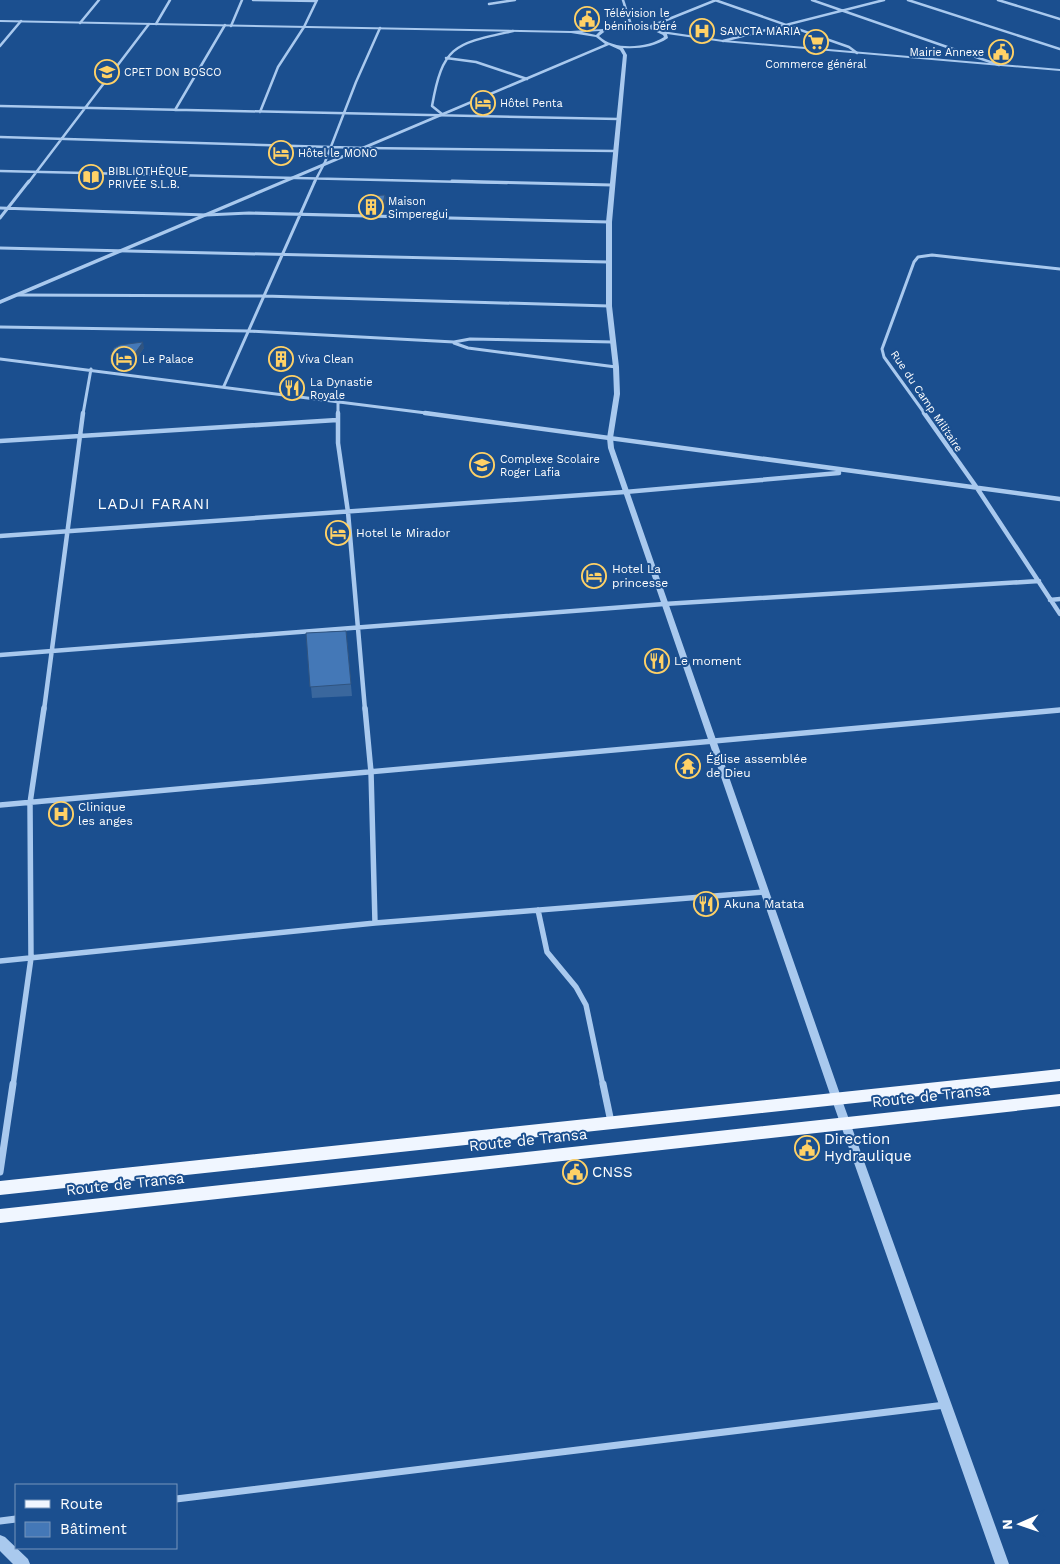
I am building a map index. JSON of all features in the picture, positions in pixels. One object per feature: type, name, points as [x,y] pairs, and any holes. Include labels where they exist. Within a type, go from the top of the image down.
[{"type":"main road","name":"Route de Transa","points":[[0,1188],[1060,1076]]},
{"type":"main road","name":"Route de Transa","points":[[0,1219],[1060,1100]]},
{"type":"street","points":[[80,23],[99,0]]},
{"type":"street","points":[[156,24],[170,0]]},
{"type":"street","points":[[175,110],[242,0]]},
{"type":"street","points":[[253,0],[317,1],[304,27],[278,67],[260,112]]},
{"type":"street","points":[[488,4],[515,0]]},
{"type":"street","points":[[623,0],[631,25]]},
{"type":"street","points":[[697,0],[698,7]]},
{"type":"street","points":[[649,27],[715,0],[849,47],[858,53]]},
{"type":"street","points":[[812,0],[999,65]]},
{"type":"street","points":[[724,41],[884,0]]},
{"type":"street","points":[[908,0],[1060,49]]},
{"type":"street","points":[[998,0],[1060,19]]},
{"type":"street","points":[[0,21],[570,32],[601,30],[631,25],[649,27],[684,37],[1060,70]]},
{"type":"street","points":[[0,46],[21,21]]},
{"type":"street","points":[[0,218],[64,138],[149,24]]},
{"type":"street","points":[[224,386],[316,178],[327,164],[331,145],[359,72],[380,28]]},
{"type":"street","points":[[597,36],[601,30]]},
{"type":"street","points":[[441,115],[432,106],[437,80],[446,58],[456,46],[512,31]]},
{"type":"street","points":[[570,32],[597,36],[608,44],[617,46],[638,47],[656,44],[665,39],[684,37]]},
{"type":"street","points":[[663,32],[666,36],[665,39]]},
{"type":"street","points":[[0,302],[608,44]]},
{"type":"street","points":[[617,46],[625,54]]},
{"type":"street","points":[[625,54],[638,47]]},
{"type":"street","points":[[625,54],[608,222],[609,306],[616,367],[616,408],[610,438],[625,492],[712,742],[1002,1564]]},
{"type":"street","points":[[446,58],[476,62],[527,79]]},
{"type":"street","points":[[0,106],[618,119]]},
{"type":"street","points":[[0,137],[331,145],[364,148],[615,151]]},
{"type":"street","points":[[0,171],[612,185]]},
{"type":"street","points":[[0,208],[206,215],[301,214],[608,222]]},
{"type":"street","points":[[0,248],[608,262]]},
{"type":"street","name":"Rue du Camp Militaire","points":[[1060,269],[932,255],[918,257],[914,262],[882,349],[884,357],[978,488],[1060,614]]},
{"type":"street","points":[[17,294],[264,296],[609,306]]},
{"type":"street","points":[[0,327],[249,331],[454,342],[470,339],[613,342]]},
{"type":"street","points":[[454,342],[468,348],[616,367]]},
{"type":"street","points":[[0,358],[338,401],[849,472],[1060,499]]},
{"type":"street","points":[[0,1172],[31,958],[30,803],[53,650],[78,436],[91,369]]},
{"type":"street","points":[[338,401],[337,420],[340,465],[348,512],[371,772],[375,923]]},
{"type":"street","points":[[0,441],[337,420]]},
{"type":"street","points":[[0,536],[625,492],[849,472]]},
{"type":"street","points":[[0,655],[664,604],[1039,581]]},
{"type":"street","points":[[1050,600],[1060,599]]},
{"type":"street","points":[[0,806],[712,742],[878,724],[1060,710]]},
{"type":"street","points":[[0,961],[375,923],[765,892]]},
{"type":"street","points":[[538,910],[547,952],[576,987],[586,1005],[612,1124]]},
{"type":"street","points":[[178,1499],[946,1405]]},
{"type":"street","points":[[0,1521],[15,1519]]},
{"type":"street","points":[[0,1542],[23,1564]]},
{"type":"building","points":[[385,195],[382,207],[364,206],[367,196]]},
{"type":"building","points":[[143,342],[130,360],[110,357],[114,348],[120,345]]},
{"type":"building","points":[[346,631],[351,684],[310,687],[306,633]]},
{"type":"place","name":"Télévision le béninois béré","points":[[587,19]]},
{"type":"place","name":"SANCTA MARIA","points":[[702,31]]},
{"type":"place","name":"Commerce général","points":[[816,42]]},
{"type":"place","name":"Mairie Annexe","points":[[1001,52]]},
{"type":"place","name":"CPET DON BOSCO","points":[[107,72]]},
{"type":"place","name":"Hôtel Penta","points":[[483,103]]},
{"type":"place","name":"Hôtel le MONO","points":[[281,153]]},
{"type":"place","name":"BIBLIOTHÈQUE PRIVÉE S.L.B.","points":[[91,177]]},
{"type":"place","name":"Maison Simperegui","points":[[371,207]]},
{"type":"place","name":"Le Palace","points":[[124,359]]},
{"type":"place","name":"Viva Clean","points":[[281,359]]},
{"type":"place","name":"La Dynastie Royale","points":[[292,388]]},
{"type":"place","name":"Complexe Scolaire Roger Lafia","points":[[482,465]]},
{"type":"place","name":"Hotel le Mirador","points":[[338,533]]},
{"type":"place","name":"Hotel La princesse","points":[[594,576]]},
{"type":"place","name":"Le moment","points":[[657,661]]},
{"type":"place","name":"Église assemblée de Dieu","points":[[688,766]]},
{"type":"place","name":"Clinique les anges","points":[[61,814]]},
{"type":"place","name":"Akuna Matata","points":[[706,904]]},
{"type":"place","name":"Direction Hydraulique","points":[[807,1148]]},
{"type":"place","name":"CNSS","points":[[575,1172]]},
{"type":"district","name":"LADJI FARANI","points":[[154,504]]}]
